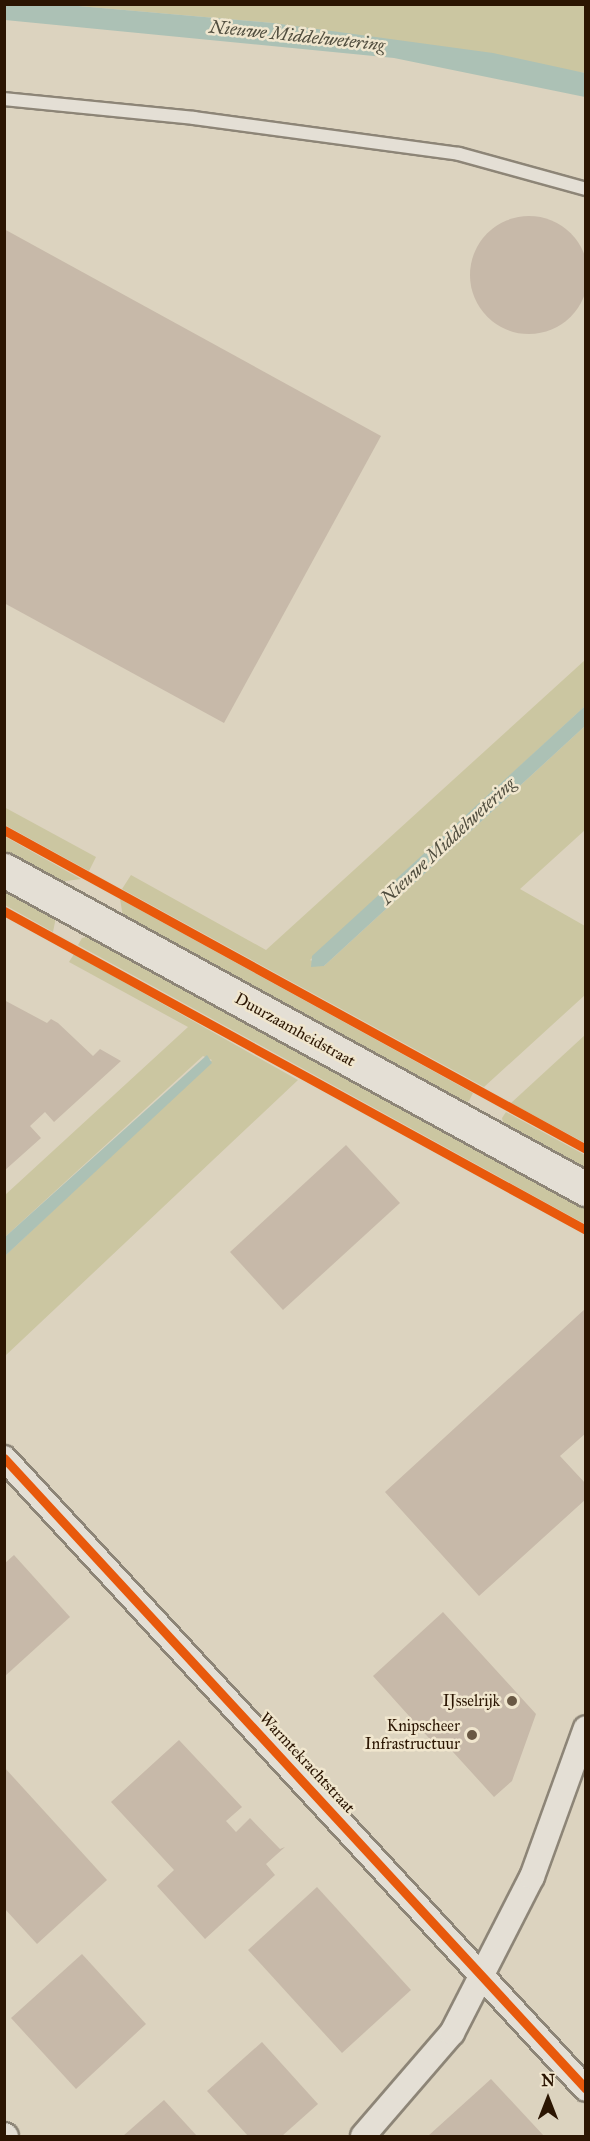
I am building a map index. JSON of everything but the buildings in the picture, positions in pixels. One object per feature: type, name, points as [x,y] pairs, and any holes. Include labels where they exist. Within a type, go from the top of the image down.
[{"type":"main road","name":"Duurzaamheidstraat","points":[[4,870],[585,1189]]},
{"type":"street","name":"Warmtekrachtstraat","points":[[4,1458],[481,1973],[585,2090]]},
{"type":"street","points":[[363,2136],[452,2033],[532,1877],[585,1728]]},
{"type":"lane","points":[[4,99],[194,117],[459,154],[585,189]]},
{"type":"shaded area","points":[[67,5],[585,5],[585,73],[273,23]]},
{"type":"shaded area","points":[[585,660],[585,706],[310,960],[324,966],[585,726],[585,830],[520,889],[585,926],[585,995],[484,1087],[122,889],[131,875],[266,950]]},
{"type":"shaded area","points":[[4,807],[96,857],[89,871],[5,825]]},
{"type":"shaded area","points":[[4,836],[81,879],[59,882],[5,852]]},
{"type":"shaded area","points":[[5,889],[56,917],[53,932],[5,905]]},
{"type":"shaded area","points":[[120,899],[473,1093],[469,1101],[463,1103],[123,917]]},
{"type":"shaded area","points":[[90,936],[585,1208],[585,1224],[78,945],[82,938]]},
{"type":"shaded area","points":[[74,954],[298,1080],[5,1356],[5,1256],[212,1060],[203,1056],[5,1237],[5,1195],[188,1027],[69,962]]},
{"type":"shaded area","points":[[585,1035],[585,1143],[511,1103]]},
{"type":"shaded area","points":[[506,1112],[585,1155],[585,1171],[504,1127],[502,1118]]},
{"type":"water","name":"Nieuwe Middelwetering","points":[[4,5],[67,5],[273,23],[493,53],[585,73],[585,97],[394,58],[5,20]]},
{"type":"water","name":"Nieuwe Middelwetering","points":[[585,706],[585,726],[324,966],[311,967],[312,956]]},
{"type":"water","points":[[207,1055],[212,1063],[5,1256],[5,1237]]},
{"type":"cycle path","points":[[4,830],[586,1149]]},
{"type":"cycle path","points":[[4,911],[586,1230]]},
{"type":"cycle path","points":[[4,1458],[586,2089]]},
{"type":"place","name":"IJsselrijk","points":[[512,1701]]},
{"type":"place","name":"Knipscheer Infrastructuur","points":[[472,1735]]}]
